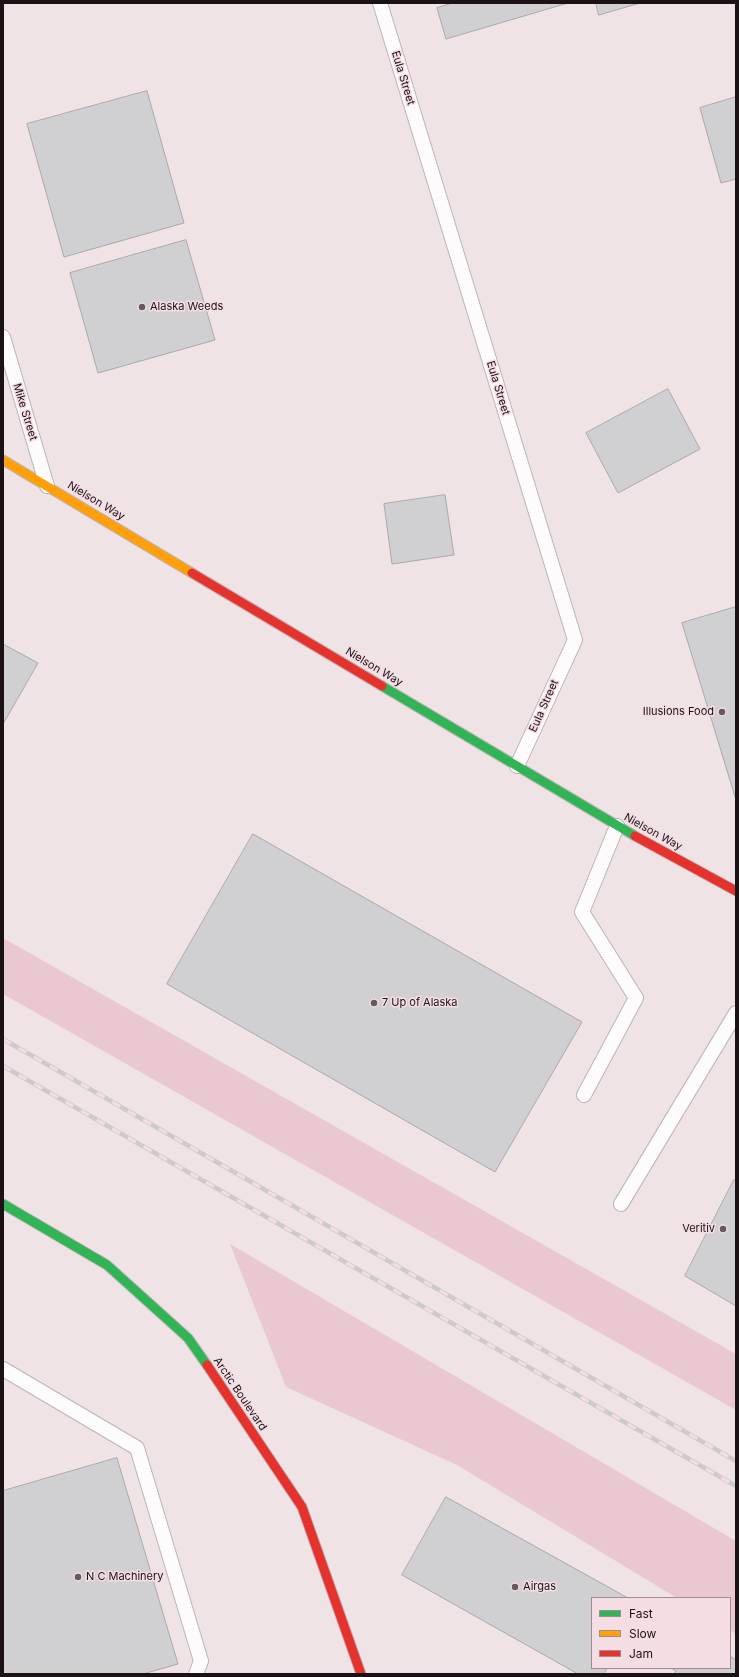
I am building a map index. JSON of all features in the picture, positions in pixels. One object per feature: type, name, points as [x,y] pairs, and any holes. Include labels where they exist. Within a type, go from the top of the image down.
[{"type":"street","name":"Nielson Way","points":[[3,460],[617,826],[736,891]]},
{"type":"street","name":"Arctic Boulevard","points":[[3,1204],[107,1265],[188,1338],[302,1507],[361,1674]]},
{"type":"lane","name":"Eula Street","points":[[380,3],[574,640],[517,766]]},
{"type":"lane","name":"Mike Street","points":[[3,338],[47,486]]},
{"type":"lane","points":[[584,1095],[636,998],[582,912],[617,826]]},
{"type":"lane","points":[[621,1204],[736,1013]]},
{"type":"lane","points":[[3,1369],[138,1448],[201,1661],[196,1674]]},
{"type":"shaded area","points":[[3,938],[736,1354],[736,1410],[3,994]]},
{"type":"shaded area","points":[[230,1244],[736,1541],[736,1634],[731,1631],[731,1597],[675,1597],[457,1465],[286,1387]]},
{"type":"building","points":[[453,3],[568,3],[446,39],[437,8]]},
{"type":"building","points":[[596,3],[640,3],[599,15]]},
{"type":"building","points":[[147,91],[184,223],[64,257],[27,124]]},
{"type":"building","points":[[736,97],[736,179],[721,183],[700,108]]},
{"type":"building","name":"Alaska Weeds","points":[[186,240],[215,340],[98,373],[70,273]]},
{"type":"building","points":[[668,389],[700,449],[618,493],[586,433]]},
{"type":"building","points":[[445,495],[454,555],[392,564],[384,504]]},
{"type":"building","name":"Illusions Food","points":[[736,607],[736,800],[682,623]]},
{"type":"building","points":[[3,644],[38,663],[3,724]]},
{"type":"building","name":"7 Up of Alaska","points":[[253,834],[582,1022],[495,1172],[167,984]]},
{"type":"building","name":"Veritiv","points":[[734,1180],[736,1181],[736,1306],[685,1276]]},
{"type":"building","name":"N C Machinery","points":[[117,1458],[178,1664],[143,1674],[3,1674],[3,1491]]},
{"type":"building","name":"Airgas","points":[[446,1497],[626,1597],[591,1597],[591,1669],[606,1669],[604,1674],[578,1674],[402,1575]]},
{"type":"building","points":[[731,1657],[736,1660],[736,1674],[674,1674],[676,1671],[673,1669],[731,1669]]},
{"type":"railway","points":[[3,1039],[736,1461]]},
{"type":"railway","points":[[3,1066],[736,1486]]},
{"type":"traffic: fast","points":[[382,686],[635,836]]},
{"type":"traffic: fast","points":[[3,1204],[107,1265],[188,1338],[207,1365]]},
{"type":"traffic: slow","points":[[3,460],[192,573]]},
{"type":"traffic: jam","points":[[192,573],[382,686]]},
{"type":"traffic: jam","points":[[635,836],[736,891]]},
{"type":"traffic: jam","points":[[207,1365],[302,1507],[361,1674]]},
{"type":"place","name":"Alaska Weeds","points":[[142,307]]},
{"type":"place","name":"Illusions Food","points":[[722,712]]},
{"type":"place","name":"7 Up of Alaska","points":[[374,1003]]},
{"type":"place","name":"Veritiv","points":[[723,1229]]},
{"type":"place","name":"N C Machinery","points":[[78,1577]]},
{"type":"place","name":"Airgas","points":[[515,1587]]}]
